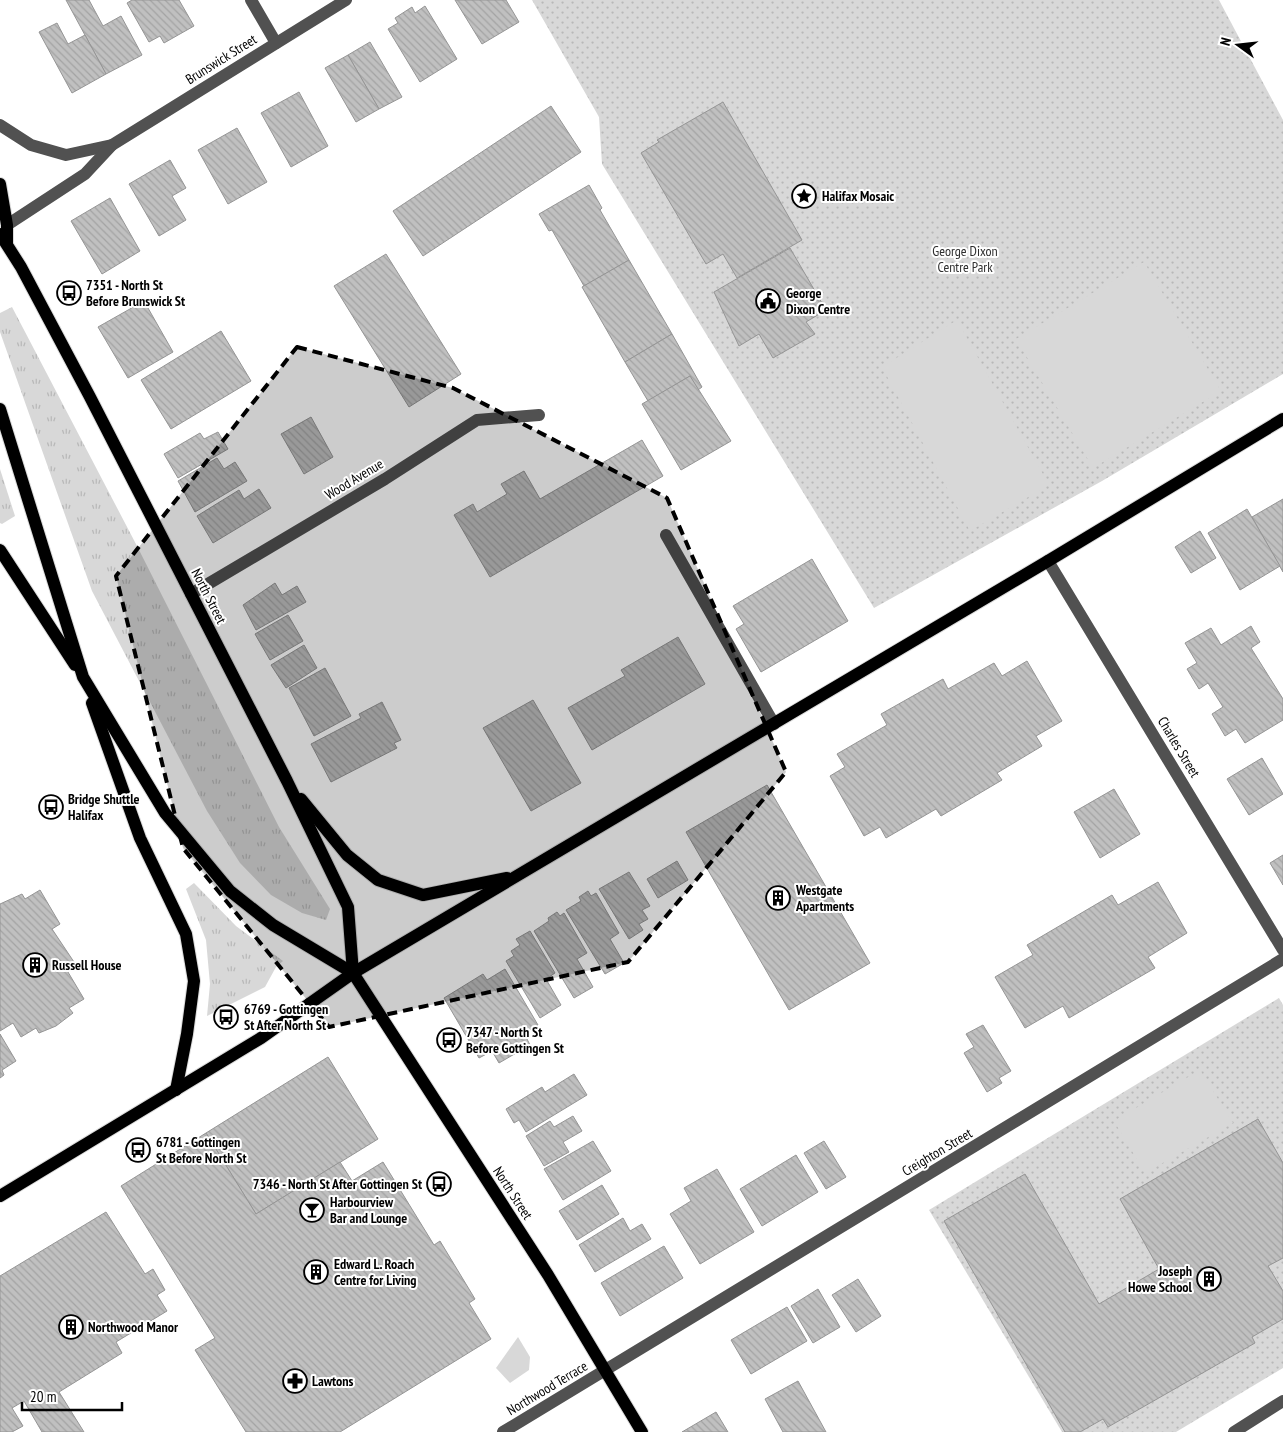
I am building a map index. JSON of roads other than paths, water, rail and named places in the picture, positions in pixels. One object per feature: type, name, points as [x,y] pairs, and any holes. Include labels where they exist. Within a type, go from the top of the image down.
[{"type":"main road","name":"North Street","points":[[0,184],[5,234],[287,781],[348,907],[353,973]]},
{"type":"main road","name":"North Street","points":[[0,409],[83,678],[165,813],[230,891],[273,925],[353,973],[607,1370],[642,1432]]},
{"type":"main road","points":[[0,1196],[261,1038],[353,973],[1048,561],[1283,419]]},
{"type":"main road","points":[[0,550],[83,678],[140,838],[186,934],[194,981],[187,1034],[176,1090]]},
{"type":"main road","points":[[287,781],[346,855],[378,880],[423,895],[517,876]]},
{"type":"street","points":[[251,0],[276,42]]},
{"type":"street","name":"Brunswick Street","points":[[5,234],[85,174],[112,145],[346,0]]},
{"type":"street","name":"Brunswick Street","points":[[0,125],[30,145],[66,155],[112,145]]},
{"type":"street","name":"Wood Avenue","points":[[191,594],[385,479],[477,420],[539,415]]},
{"type":"street","points":[[666,535],[774,724]]},
{"type":"street","name":"Charles Street","points":[[1048,561],[1283,950]]},
{"type":"street","name":"Creighton Street","points":[[607,1370],[1283,959]]},
{"type":"street","name":"Northwood Terrace","points":[[503,1432],[607,1370]]},
{"type":"street","points":[[1234,1432],[1283,1402]]},
{"type":"place","name":"Halifax Mosaic","points":[[804,196]]},
{"type":"place","name":"7351 - North St Before Brunswick St","points":[[69,293]]},
{"type":"place","name":"George Dixon Centre","points":[[768,301]]},
{"type":"place","name":"Bridge Shuttle Halifax","points":[[51,807]]},
{"type":"place","name":"Westgate Apartments","points":[[778,898]]},
{"type":"place","name":"Russell House","points":[[35,965]]},
{"type":"place","name":"6769 - Gottingen St After North St","points":[[226,1017]]},
{"type":"place","name":"7347 - North St Before Gottingen St","points":[[449,1040]]},
{"type":"place","name":"6781 - Gottingen St Before North St","points":[[138,1150]]},
{"type":"place","name":"7346 - North St After Gottingen St","points":[[439,1184]]},
{"type":"place","name":"Harbourview Bar and Lounge","points":[[312,1210]]},
{"type":"place","name":"Edward L. Roach Centre for Living","points":[[316,1272]]},
{"type":"place","name":"Joseph Howe School","points":[[1209,1279]]},
{"type":"place","name":"Northwood Manor","points":[[71,1327]]},
{"type":"place","name":"Lawtons","points":[[295,1381]]},
{"type":"park label","name":"George Dixon Centre Park","points":[[965,260]]}]
